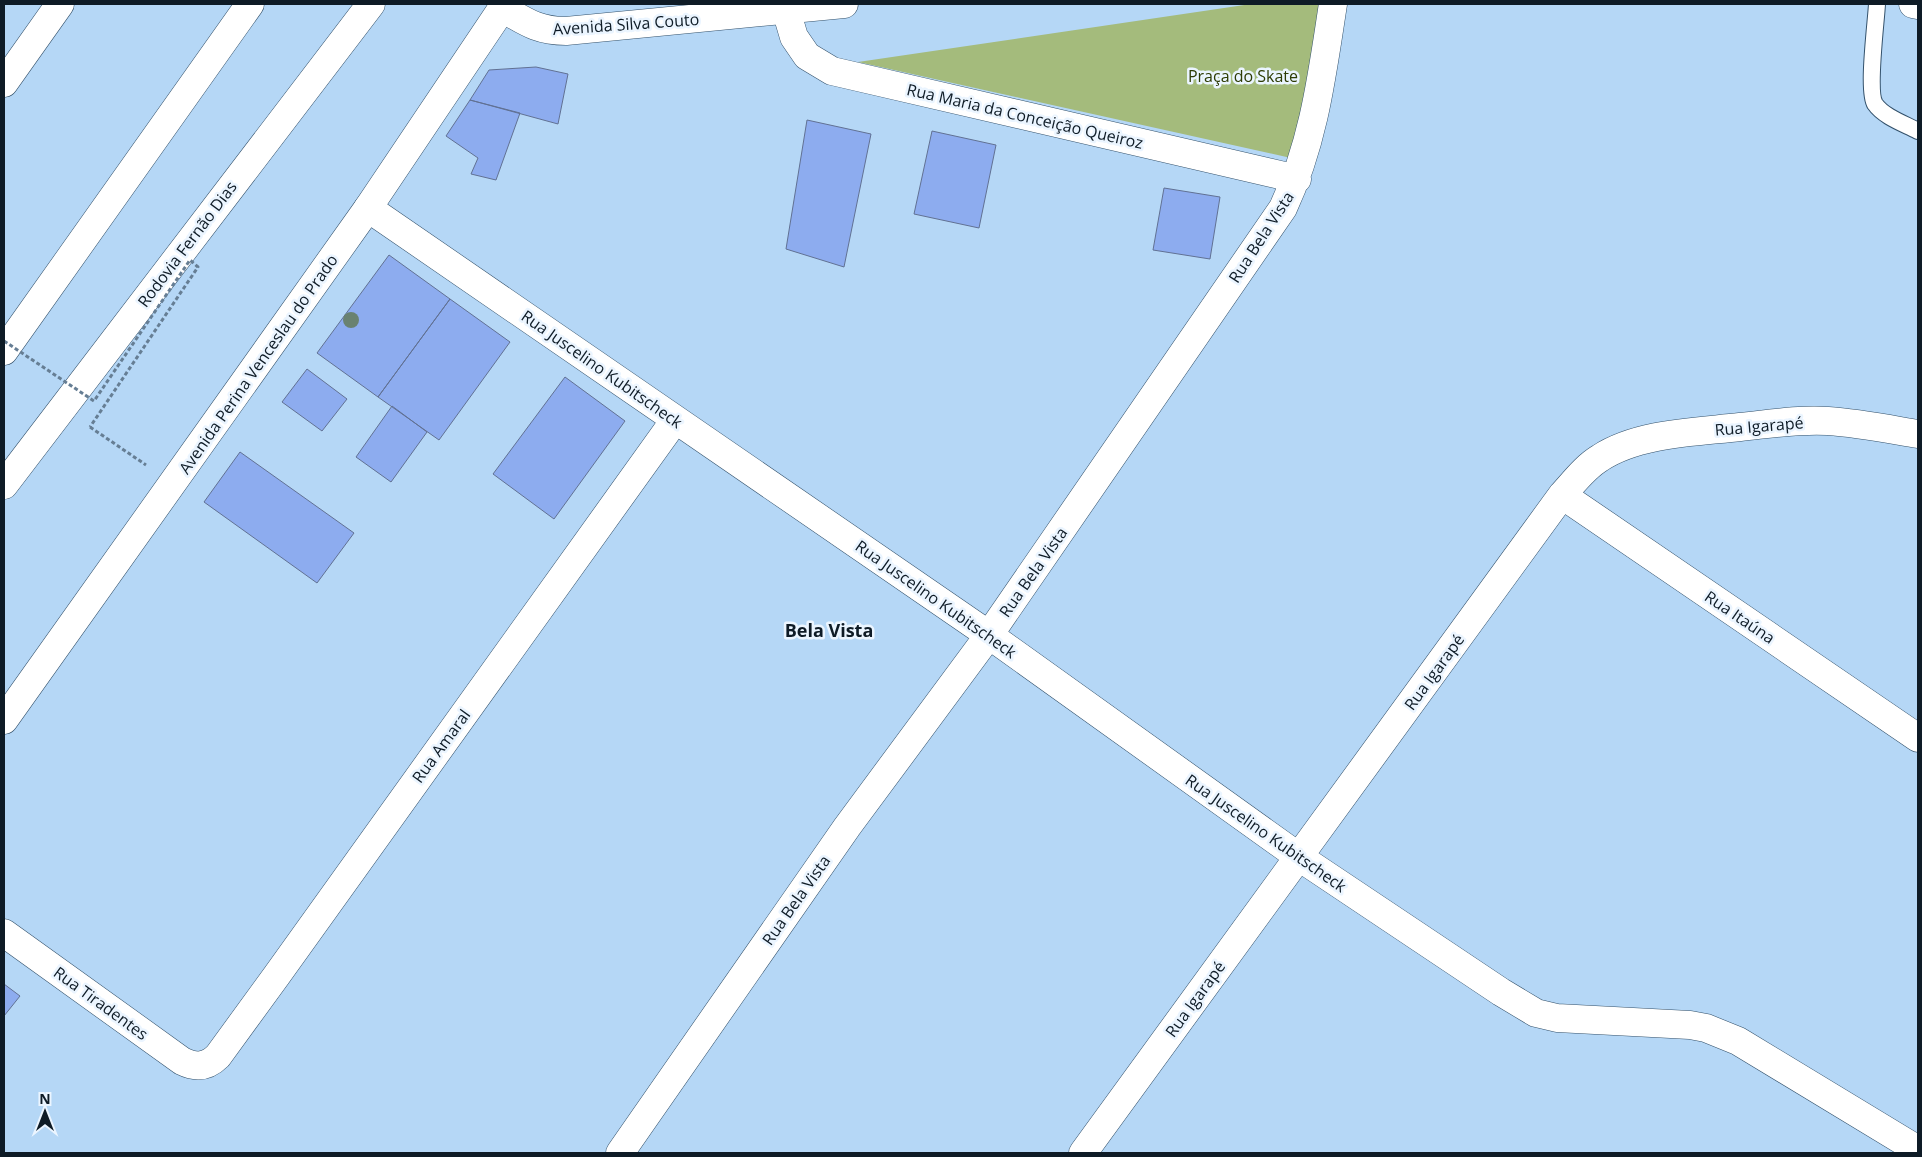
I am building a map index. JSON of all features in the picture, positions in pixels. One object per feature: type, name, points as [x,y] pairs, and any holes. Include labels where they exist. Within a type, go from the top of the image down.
[{"type":"main road","points":[[4,83],[60,4]]},
{"type":"main road","points":[[4,351],[250,4]]},
{"type":"main road","name":"Rodovia Fernão Dias","points":[[4,484],[371,4]]},
{"type":"main road","name":"Avenida Silva Couto","points":[[504,6],[532,26],[554,31],[844,4]]},
{"type":"main road","name":"Rua Bela Vista","points":[[620,1153],[847,827],[989,635],[1283,208],[1297,178],[1310,137],[1333,4]]},
{"type":"main road","points":[[1913,4],[1918,5]]},
{"type":"main road","name":"Avenida Perina Venceslau do Prado","points":[[4,720],[368,208],[504,6]]},
{"type":"main road","name":"Rua Maria da Conceição Queiroz","points":[[786,10],[794,37],[807,56],[832,71],[1297,178]]},
{"type":"main road","name":"Rua Juscelino Kubitscheck","points":[[368,208],[989,635],[1299,857],[1501,992],[1536,1013],[1557,1018],[1690,1025],[1721,1034],[1738,1041],[1918,1150]]},
{"type":"main road","name":"Rua Amaral","points":[[201,1066],[211,1063],[234,1034],[676,420]]},
{"type":"main road","name":"Rua Igarapé","points":[[1083,1153],[1562,495],[1585,469],[1618,448],[1677,434],[1794,422],[1826,421],[1918,434]]},
{"type":"main road","name":"Rua Itaúna","points":[[1562,495],[1918,738]]},
{"type":"main road","name":"Rua Tiradentes","points":[[4,933],[182,1061],[191,1066],[201,1066]]},
{"type":"lane","points":[[1877,4],[1872,88],[1874,103],[1885,114],[1918,131]]},
{"type":"path","points":[[4,342],[94,401],[190,260],[198,267],[90,427],[174,483]]},
{"type":"green space","name":"Praça do Skate","points":[[1251,4],[1322,4],[1314,81],[1291,158],[858,62]]},
{"type":"building","points":[[536,67],[568,74],[558,124],[470,100],[489,70]]},
{"type":"building","points":[[470,100],[520,113],[496,180],[471,174],[478,158],[446,136]]},
{"type":"building","points":[[807,120],[871,134],[844,267],[786,249]]},
{"type":"building","points":[[932,131],[996,145],[979,228],[914,214]]},
{"type":"building","points":[[1164,188],[1220,197],[1210,259],[1153,250]]},
{"type":"building","points":[[389,255],[450,299],[378,397],[317,353]]},
{"type":"building","points":[[450,299],[510,342],[439,440],[378,397]]},
{"type":"building","points":[[307,369],[347,399],[322,431],[282,402]]},
{"type":"building","points":[[565,377],[625,421],[554,519],[493,474]]},
{"type":"building","points":[[392,406],[427,432],[391,482],[356,457]]},
{"type":"building","points":[[240,452],[354,533],[317,583],[204,502]]},
{"type":"building","points":[[4,984],[20,996],[4,1016]]},
{"type":"district","name":"Bela Vista","points":[[829,630]]}]
